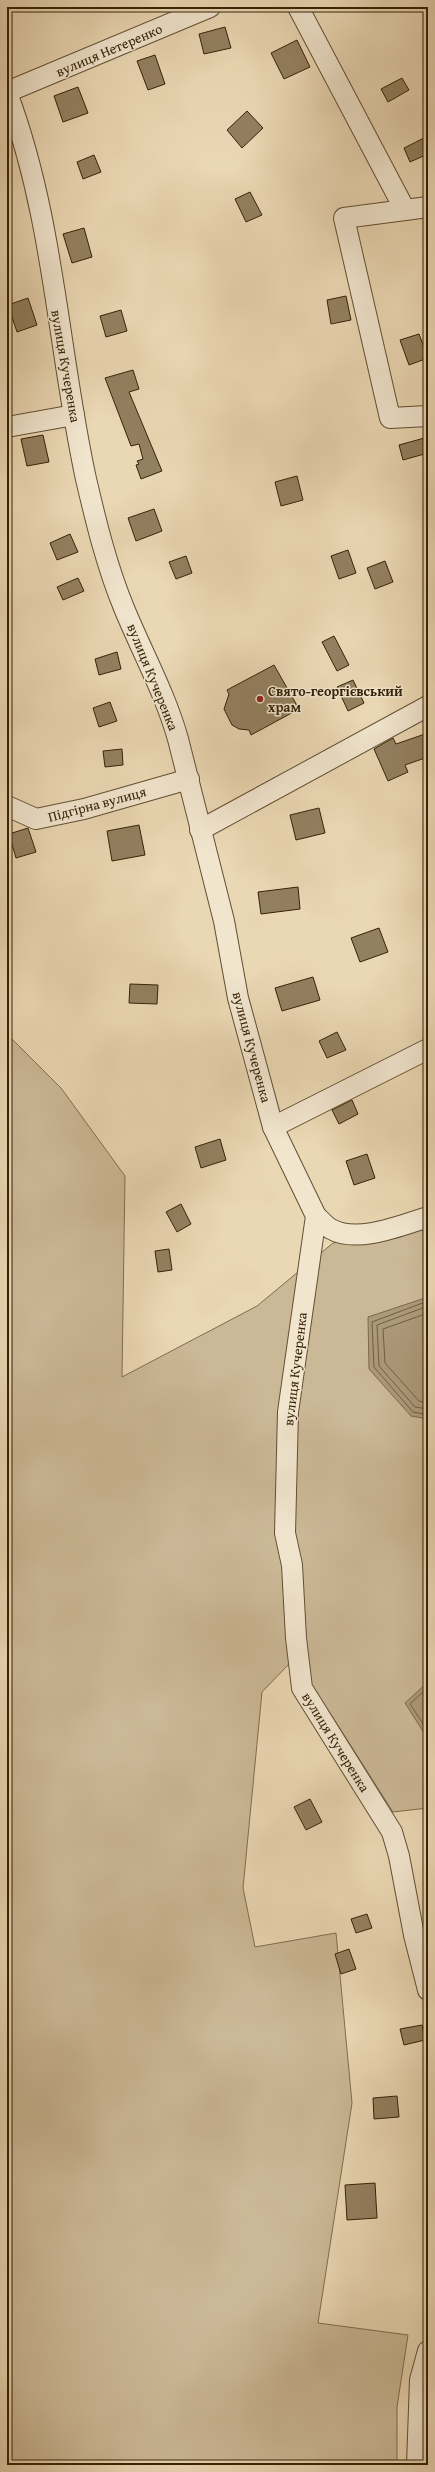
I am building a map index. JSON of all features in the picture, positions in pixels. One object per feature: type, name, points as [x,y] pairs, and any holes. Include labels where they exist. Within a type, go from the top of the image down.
[{"type":"street","name":"вулиця Нетеренко","points":[[7,93],[210,7]]},
{"type":"street","points":[[298,7],[405,210]]},
{"type":"street","name":"вулиця Кучеренка","points":[[7,93],[31,166],[86,478],[110,568],[124,607],[170,713],[189,778],[200,830],[224,921],[238,998],[273,1127],[316,1216],[288,1412],[285,1533],[292,1564],[296,1638],[302,1688],[392,1832],[399,1856],[414,1935],[428,1990]]},
{"type":"street","points":[[428,207],[344,218],[390,418],[428,416]]},
{"type":"street","points":[[7,427],[74,415]]},
{"type":"street","points":[[200,830],[428,706]]},
{"type":"street","name":"Підгірна вулиця","points":[[7,806],[36,819],[84,810],[189,778]]},
{"type":"street","points":[[273,1127],[428,1049]]},
{"type":"street","points":[[316,1216],[331,1229],[350,1235],[390,1229],[428,1217]]},
{"type":"street","points":[[417,2465],[420,2380],[428,2351]]},
{"type":"shaded area","points":[[7,1034],[61,1088],[125,1176],[122,1377],[257,1306],[333,1243],[428,1229],[428,1808],[393,1812],[330,1713],[291,1662],[262,1692],[243,1888],[255,1947],[336,1933],[352,2103],[318,2323],[408,2335],[397,2407],[397,2465],[7,2465]]},
{"type":"water","points":[[428,1297],[428,1419],[411,1416],[369,1369],[368,1317]]},
{"type":"water","points":[[428,1682],[428,1739],[405,1703]]},
{"type":"building","points":[[225,27],[231,48],[204,54],[199,34]]},
{"type":"building","points":[[297,40],[310,67],[284,79],[271,53]]},
{"type":"building","points":[[155,55],[165,84],[148,90],[137,61]]},
{"type":"building","points":[[402,78],[409,90],[388,102],[381,89]]},
{"type":"building","points":[[78,87],[88,113],[63,122],[54,96]]},
{"type":"building","points":[[247,111],[263,128],[242,148],[227,130]]},
{"type":"building","points":[[428,136],[428,154],[410,162],[404,148]]},
{"type":"building","points":[[94,155],[101,172],[83,179],[77,162]]},
{"type":"building","points":[[250,192],[262,215],[246,222],[235,199]]},
{"type":"building","points":[[84,228],[92,257],[72,263],[63,234]]},
{"type":"building","points":[[346,296],[351,320],[331,324],[327,300]]},
{"type":"building","points":[[28,298],[37,325],[17,332],[8,305]]},
{"type":"building","points":[[121,310],[127,331],[106,337],[100,316]]},
{"type":"building","points":[[419,334],[428,358],[409,365],[400,340]]},
{"type":"building","points":[[133,370],[139,389],[129,392],[162,471],[141,479],[136,465],[139,464],[137,461],[143,459],[139,444],[131,446],[105,378]]},
{"type":"building","points":[[43,435],[49,462],[27,466],[21,439]]},
{"type":"building","points":[[428,437],[428,453],[403,460],[399,445]]},
{"type":"building","points":[[297,476],[303,500],[281,506],[275,482]]},
{"type":"building","points":[[154,509],[162,531],[136,541],[128,518]]},
{"type":"building","points":[[70,534],[78,552],[57,560],[50,543]]},
{"type":"building","points":[[348,550],[356,573],[339,579],[331,556]]},
{"type":"building","points":[[186,556],[192,573],[176,579],[169,562]]},
{"type":"building","points":[[385,561],[393,582],[375,589],[367,568]]},
{"type":"building","points":[[78,578],[84,591],[63,600],[57,587]]},
{"type":"building","points":[[334,636],[349,665],[337,671],[322,642]]},
{"type":"building","points":[[117,652],[121,669],[99,675],[95,659]]},
{"type":"building","name":"Свято-георгієвський храм","points":[[274,665],[299,709],[251,735],[249,730],[239,729],[232,725],[224,709],[229,694],[227,690]]},
{"type":"building","points":[[353,680],[364,703],[348,711],[337,687]]},
{"type":"building","points":[[110,702],[117,721],[99,727],[93,708]]},
{"type":"building","points":[[428,733],[428,757],[405,765],[408,772],[388,781],[374,749],[393,738],[396,744]]},
{"type":"building","points":[[122,749],[123,765],[105,767],[103,751]]},
{"type":"building","points":[[319,808],[325,833],[296,840],[290,815]]},
{"type":"building","points":[[139,825],[145,855],[112,861],[107,831]]},
{"type":"building","points":[[28,828],[36,852],[16,858],[9,834]]},
{"type":"building","points":[[298,887],[300,909],[261,914],[258,892]]},
{"type":"building","points":[[379,928],[388,952],[360,962],[351,938]]},
{"type":"building","points":[[313,977],[320,1000],[282,1011],[275,988]]},
{"type":"building","points":[[130,984],[158,985],[157,1004],[129,1003]]},
{"type":"building","points":[[337,1032],[346,1050],[327,1058],[319,1041]]},
{"type":"building","points":[[352,1100],[358,1114],[339,1124],[332,1110]]},
{"type":"building","points":[[220,1139],[226,1160],[201,1168],[195,1147]]},
{"type":"building","points":[[367,1154],[375,1178],[354,1185],[346,1161]]},
{"type":"building","points":[[181,1204],[191,1224],[177,1232],[166,1212]]},
{"type":"building","points":[[169,1249],[172,1270],[158,1272],[155,1251]]},
{"type":"building","points":[[310,1799],[322,1822],[306,1830],[294,1807]]},
{"type":"building","points":[[367,1914],[372,1928],[356,1933],[351,1919]]},
{"type":"building","points":[[349,1949],[356,1969],[341,1974],[335,1954]]},
{"type":"building","points":[[422,2025],[425,2040],[404,2045],[400,2029]]},
{"type":"building","points":[[397,2096],[399,2117],[374,2119],[373,2098]]},
{"type":"building","points":[[375,2183],[377,2218],[347,2220],[345,2185]]},
{"type":"place","name":"Свято-георгієвський храм","points":[[260,699]]}]
